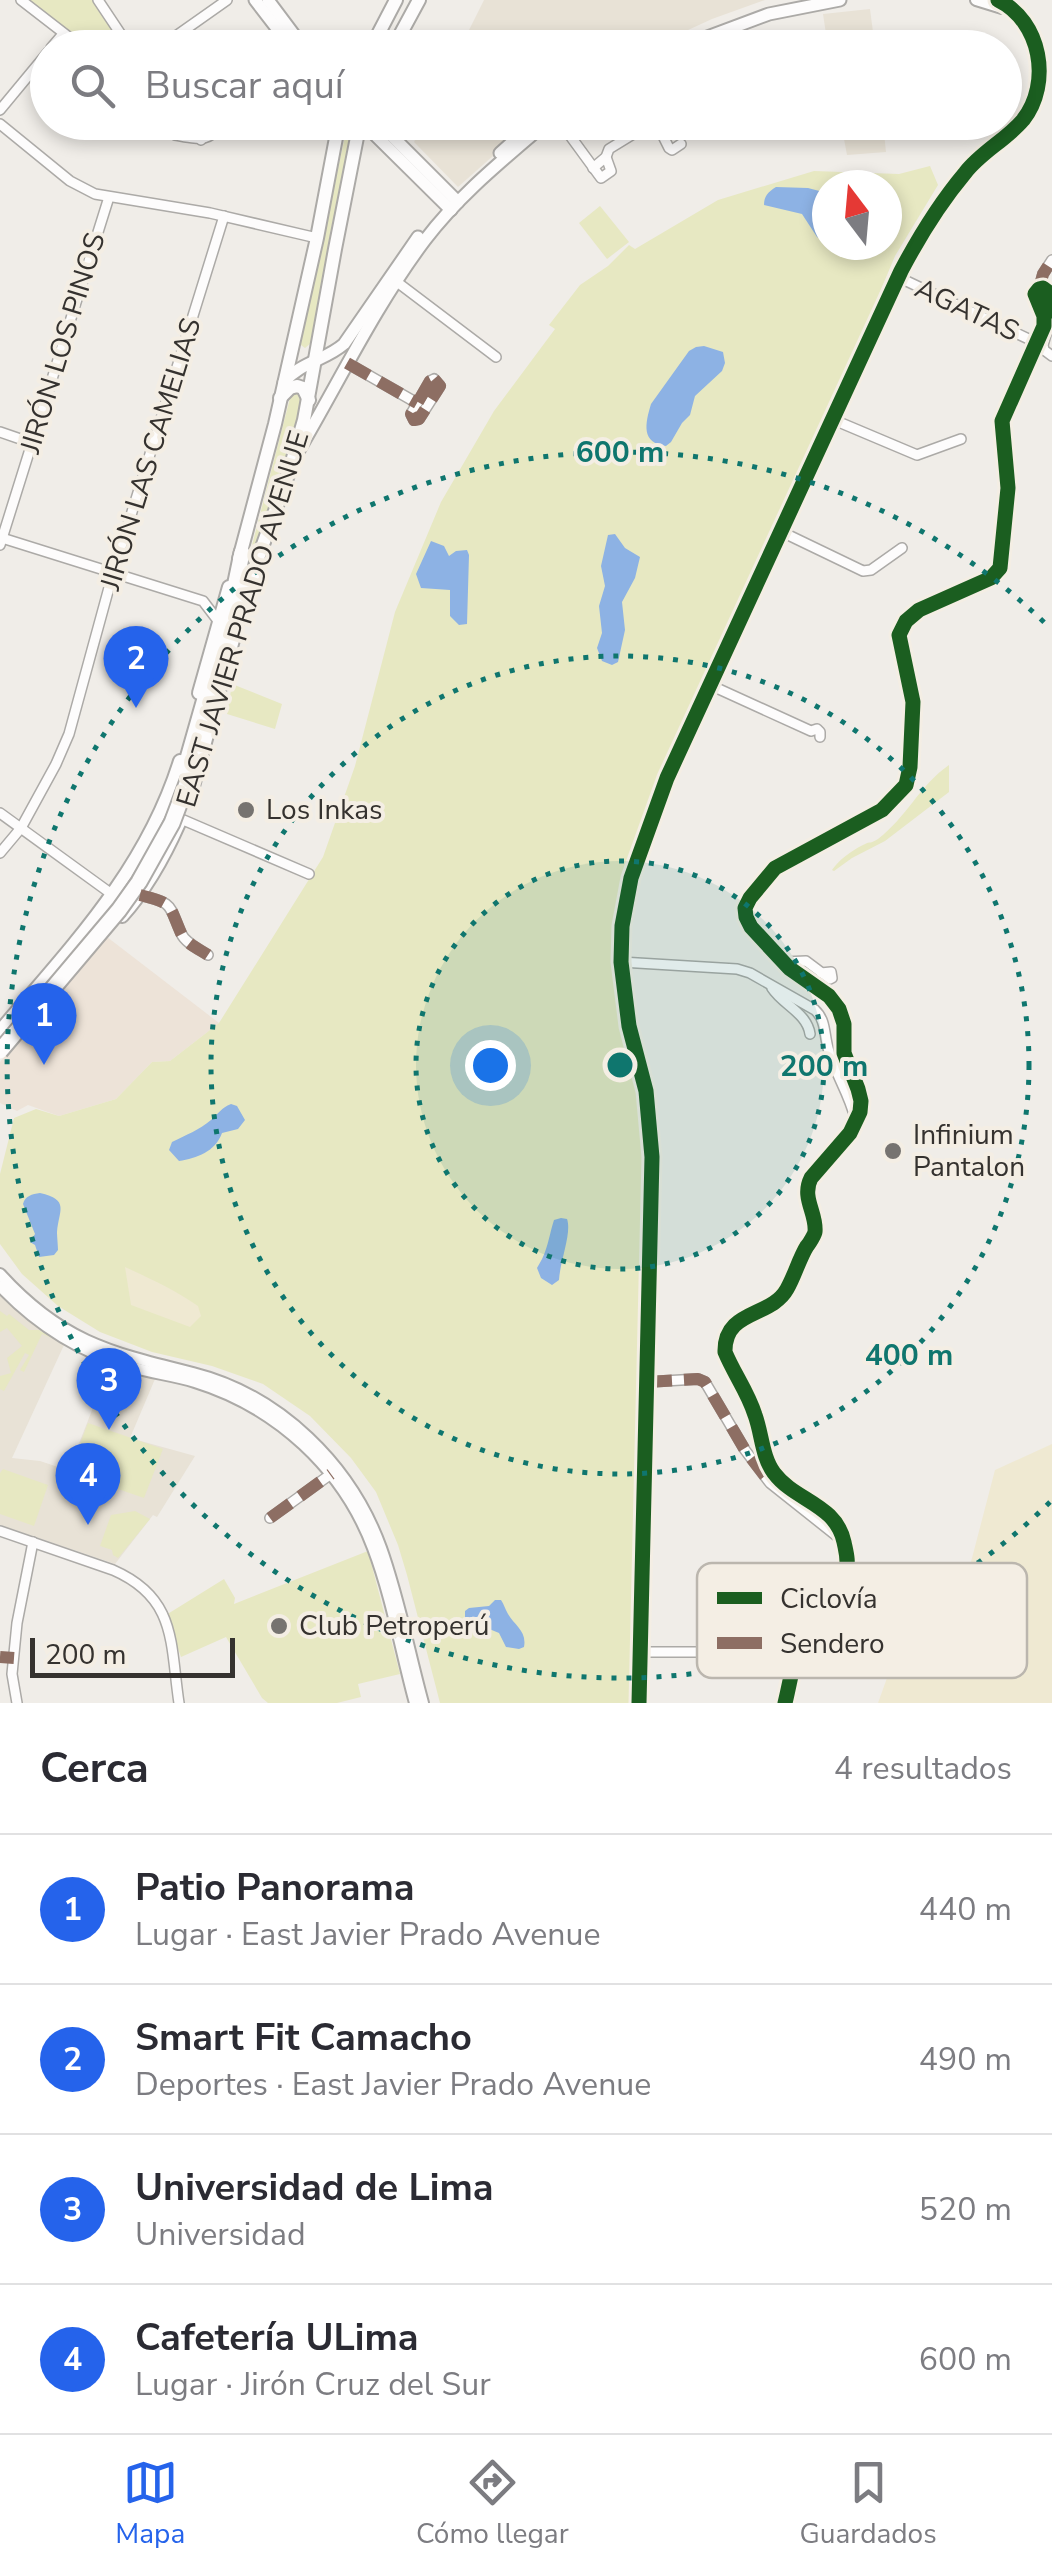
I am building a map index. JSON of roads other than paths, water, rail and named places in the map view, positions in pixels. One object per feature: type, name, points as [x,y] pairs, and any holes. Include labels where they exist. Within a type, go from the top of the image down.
[{"type":"highway","points":[[0,1039],[134,875],[160,832],[186,777],[242,553]]},
{"type":"highway","points":[[0,1055],[140,882],[172,823],[254,570]]},
{"type":"main road","points":[[256,0],[278,30]]},
{"type":"main road","points":[[268,0],[290,30]]},
{"type":"main road","points":[[381,30],[396,0]]},
{"type":"main road","points":[[403,30],[419,0]]},
{"type":"main road","points":[[705,30],[794,0]]},
{"type":"main road","points":[[726,30],[769,14],[840,0]]},
{"type":"main road","name":"EAST JAVIER PRADO AVENUE","points":[[0,1030],[113,896],[148,838],[172,784],[242,553],[336,140]]},
{"type":"main road","name":"EAST JAVIER PRADO AVENUE","points":[[0,1055],[140,894],[181,819],[254,570],[294,458],[309,400],[334,248],[358,140]]},
{"type":"main road","points":[[389,140],[452,204]]},
{"type":"main road","points":[[284,382],[299,367],[344,344],[398,264],[516,140]]},
{"type":"main road","points":[[294,458],[346,362],[422,244],[452,204],[526,140]]},
{"type":"main road","points":[[280,398],[297,386],[303,388],[309,400]]},
{"type":"main road","points":[[16,1012],[19,1021],[28,1024]]},
{"type":"street","points":[[22,0],[58,30]]},
{"type":"street","points":[[98,0],[118,30]]},
{"type":"street","points":[[185,30],[228,0]]},
{"type":"street","points":[[976,0],[1017,14]]},
{"type":"street","points":[[998,0],[1028,25],[1038,47],[1040,72],[1034,103],[1022,122]]},
{"type":"street","points":[[0,110],[30,74]]},
{"type":"street","points":[[0,124],[76,185],[109,197],[224,216],[317,238]]},
{"type":"street","points":[[573,140],[601,178],[611,172],[606,156],[610,149],[625,140]]},
{"type":"street","points":[[665,140],[672,150],[680,144]]},
{"type":"street","points":[[639,1703],[651,1133],[646,1092],[629,1026],[621,962],[630,878],[667,778],[898,277],[936,208],[970,166],[1001,140]]},
{"type":"street","name":"JIRÓN LOS PINOS","points":[[1,542],[109,197]]},
{"type":"street","name":"JIRÓN LAS CAMELIAS","points":[[0,853],[21,828],[69,734],[113,572],[224,216]]},
{"type":"street","points":[[847,1563],[842,1532],[834,1519],[788,1488],[770,1468],[756,1416],[725,1352],[729,1331],[741,1319],[774,1302],[788,1288],[815,1232],[807,1186],[850,1134],[861,1101],[844,1053],[844,1024],[839,1009],[817,985],[784,962],[751,926],[745,908],[776,868],[882,810],[906,785],[914,702],[900,635],[906,621],[919,610],[991,578],[1000,568],[1008,488],[1002,420],[1044,326],[1035,294],[1052,260]]},
{"type":"street","name":"AGATAS","points":[[898,277],[1037,343]]},
{"type":"street","points":[[397,282],[496,357]]},
{"type":"street","points":[[1039,289],[1048,292],[1052,312],[1043,345],[1052,356]]},
{"type":"street","points":[[346,362],[417,403]]},
{"type":"street","points":[[834,420],[917,455],[961,439]]},
{"type":"street","points":[[0,432],[32,442]]},
{"type":"street","points":[[782,532],[863,572],[902,548]]},
{"type":"street","points":[[1,542],[203,601],[219,622]]},
{"type":"street","points":[[710,685],[810,732]]},
{"type":"street","points":[[0,813],[122,903],[125,913]]},
{"type":"street","points":[[181,819],[308,874]]},
{"type":"street","points":[[140,894],[167,904],[184,939],[208,955]]},
{"type":"street","points":[[784,962],[806,961],[821,973]]},
{"type":"street","points":[[621,962],[737,969],[803,1002],[822,1016],[828,1050],[856,1120]]},
{"type":"street","points":[[771,986],[780,1000],[806,1020],[810,1034]]},
{"type":"street","points":[[0,1274],[49,1319],[79,1338],[115,1354],[223,1383],[276,1412],[318,1447],[354,1491],[381,1546],[423,1703]]},
{"type":"street","points":[[0,1286],[44,1325],[90,1352],[220,1391],[254,1407],[300,1441],[331,1474],[356,1511],[373,1548],[415,1703]]},
{"type":"street","points":[[647,1382],[704,1382],[770,1483],[844,1541]]},
{"type":"street","points":[[270,1518],[331,1474]]},
{"type":"street","points":[[0,1532],[114,1570],[147,1590],[166,1618],[178,1703]]},
{"type":"street","points":[[17,1703],[12,1674],[33,1542]]},
{"type":"street","points":[[642,1652],[697,1652]]},
{"type":"street","points":[[0,1658],[14,1658]]},
{"type":"street","points":[[785,1703],[792,1678]]},
{"type":"water","points":[[776,187],[812,189],[812,229],[802,214],[764,205],[767,194]]},
{"type":"water","points":[[704,346],[723,352],[722,371],[695,396],[690,415],[671,442],[666,446],[652,441],[647,431],[651,404],[689,351]]},
{"type":"water","points":[[615,534],[625,548],[640,557],[635,578],[622,602],[625,630],[618,662],[612,665],[602,661],[597,648],[602,633],[599,606],[605,586],[601,566],[608,535]]},
{"type":"water","points":[[431,541],[444,546],[449,556],[467,550],[467,624],[459,625],[450,616],[450,590],[421,588],[416,574]]},
{"type":"water","points":[[231,1104],[237,1106],[245,1120],[238,1129],[222,1133],[210,1149],[192,1158],[179,1161],[169,1150],[172,1142],[202,1127]]},
{"type":"water","points":[[40,1193],[56,1199],[61,1207],[58,1250],[54,1255],[39,1257],[30,1242],[35,1234],[23,1204],[29,1196]]},
{"type":"water","points":[[567,1219],[568,1232],[559,1280],[552,1285],[541,1278],[537,1268],[554,1220]]},
{"type":"water","points":[[501,1600],[522,1633],[524,1647],[506,1647],[499,1633],[465,1619],[469,1608],[489,1606]]},
{"type":"place","name":"Smart Fit Camacho","points":[[136,708]]},
{"type":"place","name":"Los Inkas","points":[[246,810]]},
{"type":"place","name":"Patio Panorama","points":[[44,1065]]},
{"type":"place","name":"Infinium Pantalon","points":[[893,1151]]},
{"type":"place","name":"Universidad de Lima","points":[[109,1430]]},
{"type":"place","name":"Cafetería ULima","points":[[88,1525]]},
{"type":"place","name":"Club Petroperú","points":[[279,1626]]}]
